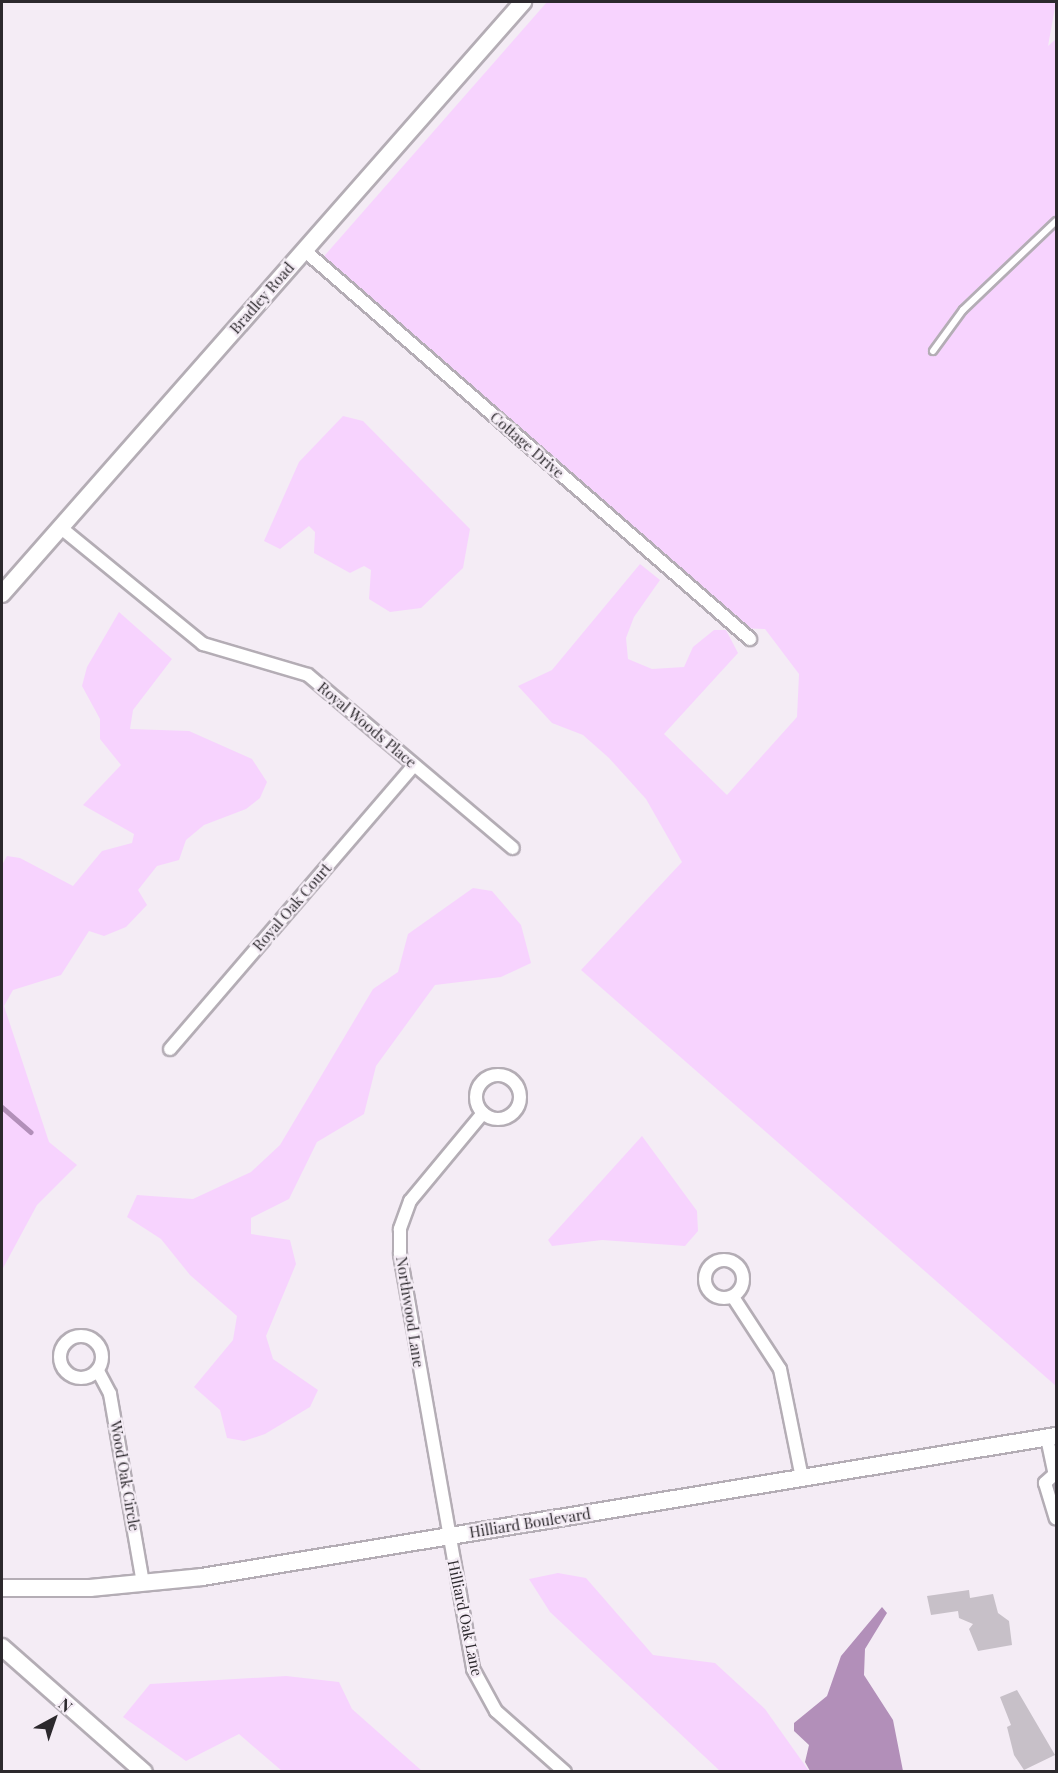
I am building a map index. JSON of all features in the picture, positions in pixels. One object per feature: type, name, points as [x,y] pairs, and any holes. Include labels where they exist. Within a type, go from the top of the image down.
[{"type":"street","name":"Bradley Road","points":[[2,594],[523,2]]},
{"type":"street","name":"Cottage Drive","points":[[304,250],[750,639]]},
{"type":"street","name":"Royal Woods Place","points":[[60,527],[203,644],[308,675],[513,848]]},
{"type":"street","name":"Royal Oak Court","points":[[170,1049],[414,765]]},
{"type":"street","name":"Northwood Lane","points":[[448,1537],[400,1229],[416,1191],[483,1113]]},
{"type":"street","points":[[733,1296],[780,1369],[802,1478]]},
{"type":"street","name":"Wood Oak Circle","points":[[98,1371],[110,1394],[143,1584]]},
{"type":"street","name":"Hilliard Boulevard","points":[[2,1588],[143,1584],[448,1537],[1052,1437]]},
{"type":"street","points":[[1052,1437],[1055,1472],[1045,1483],[1056,1518]]},
{"type":"street","name":"Hilliard Oak Lane","points":[[448,1537],[480,1685],[496,1710],[566,1772]]},
{"type":"street","points":[[2,1647],[144,1772]]},
{"type":"lane","points":[[933,351],[963,310],[1056,222]]},
{"type":"shaded area","points":[[547,2],[1056,2],[1048,46],[1056,39],[1056,1386],[581,970],[682,862],[646,799],[609,758],[583,735],[552,723],[518,686],[552,670],[640,564],[660,580],[634,617],[626,638],[628,659],[652,669],[684,667],[693,647],[714,630],[726,630],[738,653],[664,734],[727,795],[797,717],[799,674],[765,629],[738,628],[319,262]]},
{"type":"shaded area","points":[[343,416],[363,421],[470,529],[463,568],[421,608],[390,612],[369,599],[371,570],[364,566],[350,573],[314,553],[315,532],[309,526],[280,549],[264,541],[299,462]]},
{"type":"shaded area","points":[[119,612],[172,659],[133,710],[130,729],[189,731],[252,759],[267,782],[260,798],[246,809],[204,825],[186,840],[179,860],[157,866],[138,890],[147,905],[126,927],[104,936],[89,931],[61,975],[13,990],[4,1006],[49,1142],[77,1165],[37,1205],[2,1270],[2,865],[7,856],[20,858],[73,886],[102,851],[132,843],[134,834],[83,805],[121,765],[100,739],[100,719],[82,686],[87,667]]},
{"type":"shaded area","points":[[473,888],[492,891],[521,925],[531,963],[501,977],[435,985],[376,1066],[364,1114],[317,1142],[289,1199],[251,1218],[251,1234],[290,1240],[296,1264],[266,1336],[273,1359],[318,1390],[310,1407],[265,1434],[244,1441],[227,1438],[220,1410],[194,1387],[233,1340],[237,1316],[190,1275],[161,1239],[127,1217],[137,1195],[193,1199],[251,1172],[280,1145],[373,989],[398,972],[408,934]]},
{"type":"shaded area","points":[[642,1136],[697,1211],[698,1231],[685,1246],[602,1240],[552,1246],[548,1240]]},
{"type":"shaded area","points":[[558,1573],[586,1578],[653,1655],[715,1663],[765,1709],[809,1771],[720,1771],[550,1612],[529,1579]]},
{"type":"shaded area","points":[[882,1607],[887,1613],[865,1649],[864,1675],[893,1720],[903,1771],[810,1771],[805,1762],[809,1745],[794,1731],[794,1723],[827,1696],[841,1656]]},
{"type":"shaded area","points":[[286,1676],[339,1682],[352,1709],[422,1771],[282,1771],[239,1734],[186,1761],[123,1717],[150,1684]]},
{"type":"building","points":[[969,1590],[970,1598],[993,1594],[998,1613],[1009,1621],[1012,1645],[978,1651],[969,1629],[973,1624],[959,1618],[958,1611],[931,1615],[927,1596]]},
{"type":"building","points":[[1017,1690],[1055,1755],[1024,1770],[1014,1755],[1007,1727],[1011,1725],[1000,1697]]},
{"type":"waterway","points":[[2,1107],[31,1132]]}]
